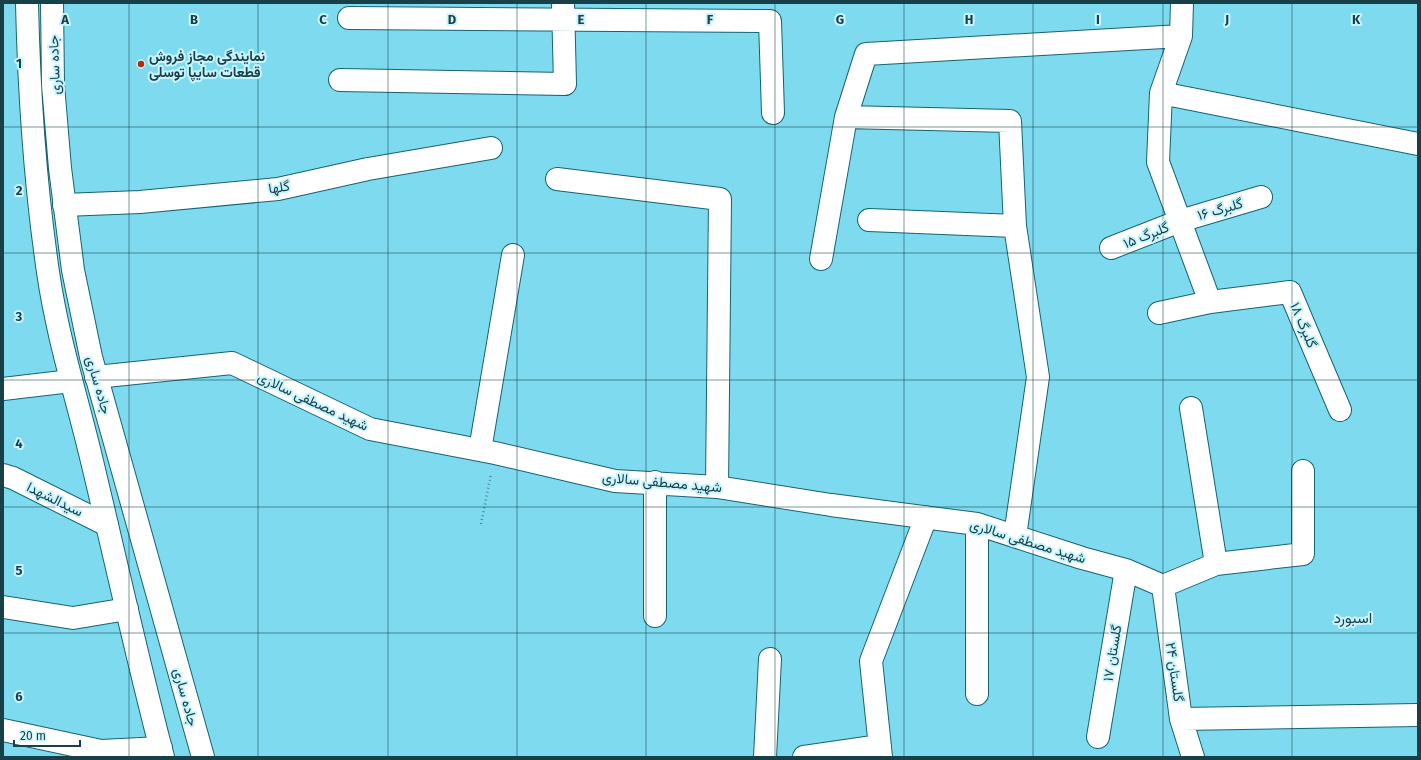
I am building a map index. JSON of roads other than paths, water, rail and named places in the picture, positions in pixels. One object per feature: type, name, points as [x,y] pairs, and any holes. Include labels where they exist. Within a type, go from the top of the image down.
[{"type":"main road","name":"جاده ساری","points":[[27,3],[29,86],[35,171],[48,274],[71,381],[162,752]]},
{"type":"main road","name":"جاده ساری","points":[[52,3],[54,85],[64,205],[73,270],[96,377],[203,757]]},
{"type":"main road","points":[[1159,313],[1210,302],[1158,162],[1161,93],[1181,36],[1182,3]]},
{"type":"main road","points":[[349,18],[563,11],[770,21],[773,113]]},
{"type":"main road","points":[[340,80],[565,84],[563,11]]},
{"type":"main road","points":[[821,259],[846,117],[866,54],[1181,36]]},
{"type":"main road","points":[[1161,93],[1418,144]]},
{"type":"main road","points":[[846,117],[1010,121],[1015,226],[1038,377],[1015,536]]},
{"type":"main road","name":"گلها","points":[[64,205],[140,202],[278,189],[368,169],[491,148]]},
{"type":"main road","points":[[557,179],[720,199],[717,487]]},
{"type":"main road","name":"گلبرگ ۱۶","points":[[1180,221],[1260,197]]},
{"type":"main road","points":[[870,220],[1015,226]]},
{"type":"main road","name":"گلبرگ ۱۵","points":[[1111,248],[1180,221]]},
{"type":"main road","points":[[488,452],[513,256]]},
{"type":"main road","name":"گلبرگ ۱۸","points":[[1210,302],[1290,292],[1340,410]]},
{"type":"main road","name":"شهید مصطفی سالاری","points":[[96,377],[232,363],[370,429],[488,452],[615,481],[655,482],[717,487],[831,505],[977,524],[1082,558],[1126,570],[1163,586]]},
{"type":"main road","points":[[3,389],[71,381]]},
{"type":"main road","points":[[1191,408],[1216,564]]},
{"type":"main road","points":[[1163,586],[1216,564],[1303,554],[1304,471]]},
{"type":"main road","name":"سیدالشهدا","points":[[3,475],[14,478],[107,525]]},
{"type":"main road","points":[[655,482],[655,616]]},
{"type":"main road","points":[[804,757],[880,751],[871,661],[926,517]]},
{"type":"main road","points":[[977,524],[977,694]]},
{"type":"main road","name":"گلستان ۱۷","points":[[1098,737],[1126,570]]},
{"type":"main road","name":"گلستان ۲۴","points":[[1163,586],[1181,719],[1193,757]]},
{"type":"main road","points":[[3,607],[73,618],[127,609]]},
{"type":"main road","points":[[765,757],[770,659]]},
{"type":"main road","points":[[1181,719],[1418,715]]},
{"type":"main road","points":[[3,730],[102,751],[162,752]]},
{"type":"place","name":"نمایندگی مجاز فروش قطعات سایپا توسلی","points":[[141,64]]},
{"type":"district","name":"اسبورد","points":[[1353,618]]}]
